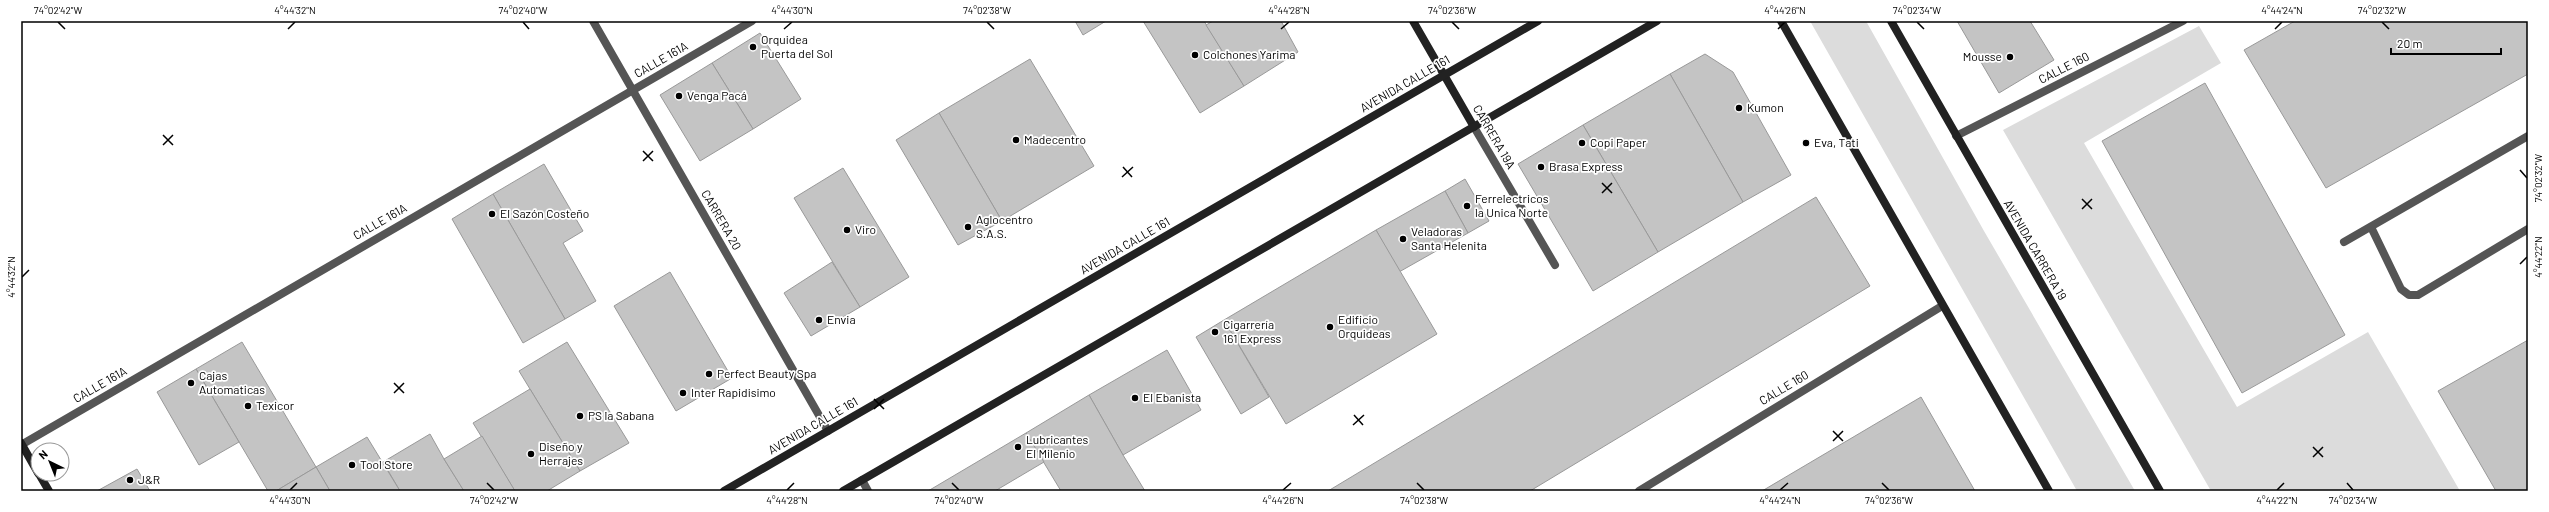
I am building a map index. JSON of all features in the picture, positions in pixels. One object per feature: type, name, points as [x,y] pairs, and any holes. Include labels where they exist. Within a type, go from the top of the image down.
[{"type":"main road","name":"CARRERA 19A","points":[[1413,21],[1474,127]]},
{"type":"main road","name":"AVENIDA CALLE 161","points":[[724,491],[1538,21]]},
{"type":"main road","points":[[843,491],[1657,21]]},
{"type":"main road","points":[[1781,21],[1942,306],[2049,491]]},
{"type":"main road","name":"AVENIDA CARRERA 19","points":[[1891,21],[2160,491]]},
{"type":"main road","points":[[21,444],[30,459]]},
{"type":"main road","points":[[44,482],[49,491]]},
{"type":"street","name":"CARRERA 20","points":[[593,21],[828,431]]},
{"type":"street","name":"CALLE 161A","points":[[21,444],[752,21]]},
{"type":"street","name":"CALLE 160","points":[[1956,136],[2183,21]]},
{"type":"street","name":"CARRERA 19A","points":[[1474,127],[1555,265]]},
{"type":"street","points":[[2344,242],[2528,136]]},
{"type":"street","points":[[2371,227],[2401,289],[2409,295],[2418,295],[2528,229]]},
{"type":"street","name":"CALLE 160","points":[[1639,491],[1942,306]]},
{"type":"street","points":[[862,480],[868,491]]},
{"type":"shaded area","points":[[1810,21],[1866,21],[1984,231],[2135,491],[2077,491]]},
{"type":"shaded area","points":[[2199,26],[2221,63],[2084,143],[2237,407],[2368,332],[2460,491],[2211,491],[2003,130]]},
{"type":"building","points":[[1075,21],[1106,21],[1083,35]]},
{"type":"building","name":"Colchones Yarima","points":[[1143,21],[1204,21],[1244,86],[1200,113]]},
{"type":"building","points":[[1213,21],[1281,21],[1298,52],[1244,86],[1206,25]]},
{"type":"building","points":[[1957,21],[2030,21],[2054,60],[1999,93]]},
{"type":"building","points":[[2295,21],[2528,21],[2528,74],[2326,188],[2244,50]]},
{"type":"building","points":[[760,33],[801,99],[753,129],[712,63]]},
{"type":"building","points":[[1705,54],[1733,72],[1791,175],[1743,202],[1670,74]]},
{"type":"building","name":"Madecentro","points":[[1030,59],[1094,166],[1002,221],[939,113]]},
{"type":"building","points":[[712,63],[753,129],[700,161],[660,95]]},
{"type":"building","points":[[1670,74],[1743,202],[1658,252],[1583,125]]},
{"type":"building","points":[[2205,83],[2345,335],[2242,393],[2102,141]]},
{"type":"building","points":[[939,113],[1002,221],[958,245],[896,140]]},
{"type":"building","points":[[1583,125],[1658,252],[1593,291],[1518,164]]},
{"type":"building","points":[[544,164],[583,231],[563,243],[596,301],[565,319],[493,194]]},
{"type":"building","name":"Viro","points":[[843,168],[909,277],[860,307],[794,198]]},
{"type":"building","name":"Ferrelectricos la Unica Norte","points":[[1465,179],[1489,221],[1468,233],[1445,191]]},
{"type":"building","points":[[1445,191],[1468,233],[1399,272],[1376,230]]},
{"type":"building","points":[[493,194],[565,319],[523,343],[452,219]]},
{"type":"building","points":[[1816,197],[1870,286],[1530,491],[1328,491]]},
{"type":"building","name":"Edificio Orquideas","points":[[1376,230],[1437,334],[1286,424],[1224,320]]},
{"type":"building","points":[[832,262],[860,307],[811,336],[784,293]]},
{"type":"building","points":[[670,272],[732,378],[676,411],[614,306]]},
{"type":"building","points":[[1224,320],[1269,397],[1241,414],[1196,337]]},
{"type":"building","points":[[2528,340],[2528,491],[2496,491],[2438,391]]},
{"type":"building","name":"Texicor","points":[[242,342],[316,467],[276,491],[268,491],[196,369]]},
{"type":"building","name":"PS la Sabana","points":[[567,342],[629,443],[580,471],[519,371]]},
{"type":"building","points":[[1167,350],[1201,410],[1123,455],[1089,395]]},
{"type":"building","points":[[196,369],[239,442],[199,465],[157,392]]},
{"type":"building","name":"Diseño y Herrajes","points":[[530,389],[580,471],[547,491],[515,491],[473,423]]},
{"type":"building","points":[[1089,395],[1145,491],[1061,491],[1026,433]]},
{"type":"building","points":[[1921,397],[1975,491],[1762,491]]},
{"type":"building","name":"Lubricantes El Milenio","points":[[1026,433],[1044,462],[995,491],[928,491]]},
{"type":"building","points":[[430,434],[464,491],[400,491],[383,462]]},
{"type":"building","points":[[482,436],[515,491],[464,491],[444,459]]},
{"type":"building","name":"Tool Store","points":[[367,437],[400,491],[330,491],[316,467]]},
{"type":"building","points":[[316,467],[330,491],[276,491]]},
{"type":"building","name":"J&R","points":[[137,469],[150,491],[97,491]]},
{"type":"place","name":"Orquidea Puerta del Sol","points":[[753,47]]},
{"type":"place","name":"Colchones Yarima","points":[[1195,55]]},
{"type":"place","name":"Mousse","points":[[2010,57]]},
{"type":"place","name":"Venga Pacá","points":[[679,96]]},
{"type":"place","name":"Kumon","points":[[1739,108]]},
{"type":"place","name":"Madecentro","points":[[1016,140]]},
{"type":"place","name":"Copi Paper","points":[[1582,143]]},
{"type":"place","name":"Eva, Tati","points":[[1806,143]]},
{"type":"place","name":"Brasa Express","points":[[1541,167]]},
{"type":"place","name":"Ferrelectricos la Unica Norte","points":[[1467,206]]},
{"type":"place","name":"El Sazón Costeño","points":[[492,214]]},
{"type":"place","name":"Aglocentro S.A.S.","points":[[968,227]]},
{"type":"place","name":"Viro","points":[[847,230]]},
{"type":"place","name":"Veladoras Santa Helenita","points":[[1403,239]]},
{"type":"place","name":"Envia","points":[[819,320]]},
{"type":"place","name":"Edificio Orquideas","points":[[1330,327]]},
{"type":"place","name":"Cigarrería 161 Express","points":[[1215,332]]},
{"type":"place","name":"Perfect Beauty Spa","points":[[709,374]]},
{"type":"place","name":"Cajas Automaticas","points":[[191,383]]},
{"type":"place","name":"Inter Rapidisimo","points":[[683,393]]},
{"type":"place","name":"El Ebanista","points":[[1135,398]]},
{"type":"place","name":"Texicor","points":[[248,406]]},
{"type":"place","name":"PS la Sabana","points":[[580,416]]},
{"type":"place","name":"Lubricantes El Milenio","points":[[1018,447]]},
{"type":"place","name":"Diseño y Herrajes","points":[[531,454]]},
{"type":"place","name":"Tool Store","points":[[352,465]]},
{"type":"place","name":"J&R","points":[[130,480]]}]
